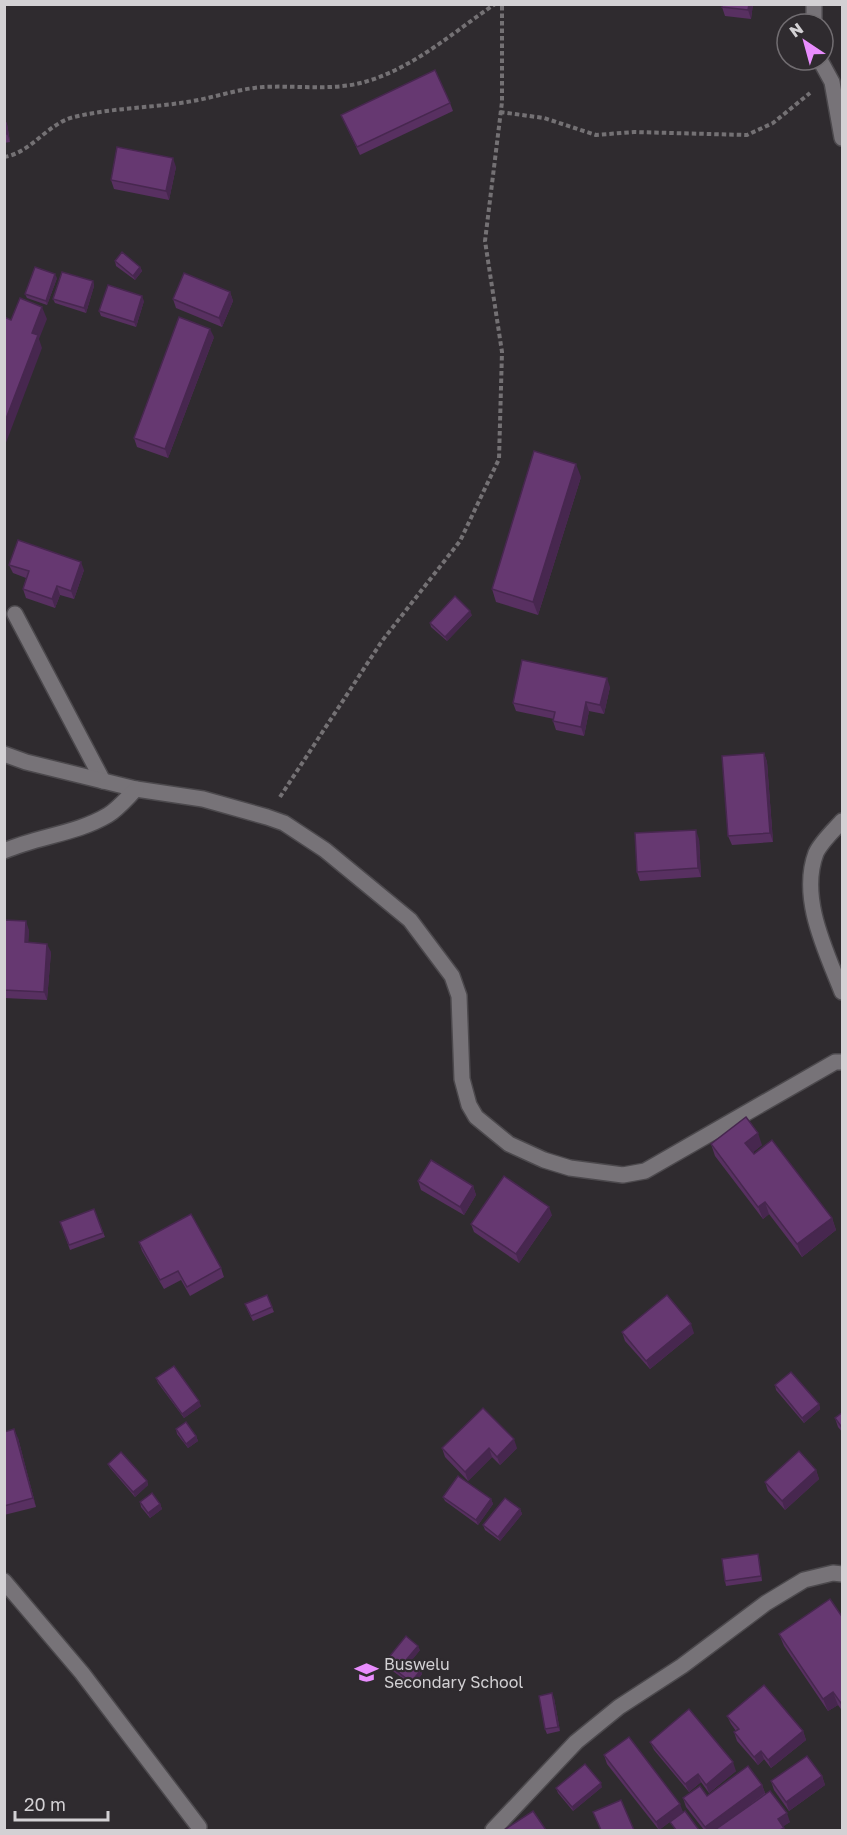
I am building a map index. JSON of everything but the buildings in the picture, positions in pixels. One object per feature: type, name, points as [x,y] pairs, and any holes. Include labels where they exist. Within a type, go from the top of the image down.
[{"type":"street","points":[[827,72],[832,82],[843,138]]},
{"type":"street","points":[[15,614],[103,781]]},
{"type":"street","points":[[4,754],[136,789],[203,799],[284,823],[325,850],[410,920],[452,975],[459,996],[462,1078],[469,1105],[476,1117],[509,1144],[544,1160],[570,1168],[622,1175],[645,1171],[835,1062],[843,1062]]},
{"type":"street","points":[[4,851],[31,840],[69,832],[109,815],[136,789]]},
{"type":"street","points":[[843,820],[817,851],[813,868],[812,898],[822,942],[843,992]]},
{"type":"street","points":[[493,1830],[576,1742],[619,1707],[682,1666],[766,1603],[804,1580],[833,1573],[843,1574]]},
{"type":"street","points":[[4,1581],[82,1673],[196,1829]]},
{"type":"path","points":[[4,157],[11,156],[35,140],[52,125],[75,117],[189,102],[262,87],[336,88],[371,80],[411,62],[495,4]]},
{"type":"path","points":[[267,818],[382,641],[460,540],[499,459],[502,352],[485,241],[500,112],[502,4]]},
{"type":"path","points":[[500,112],[544,118],[596,135],[634,132],[747,135],[773,123],[799,100],[832,82]]},
{"type":"place","name":"Buswelu Secondary School","points":[[366,1673]]}]
